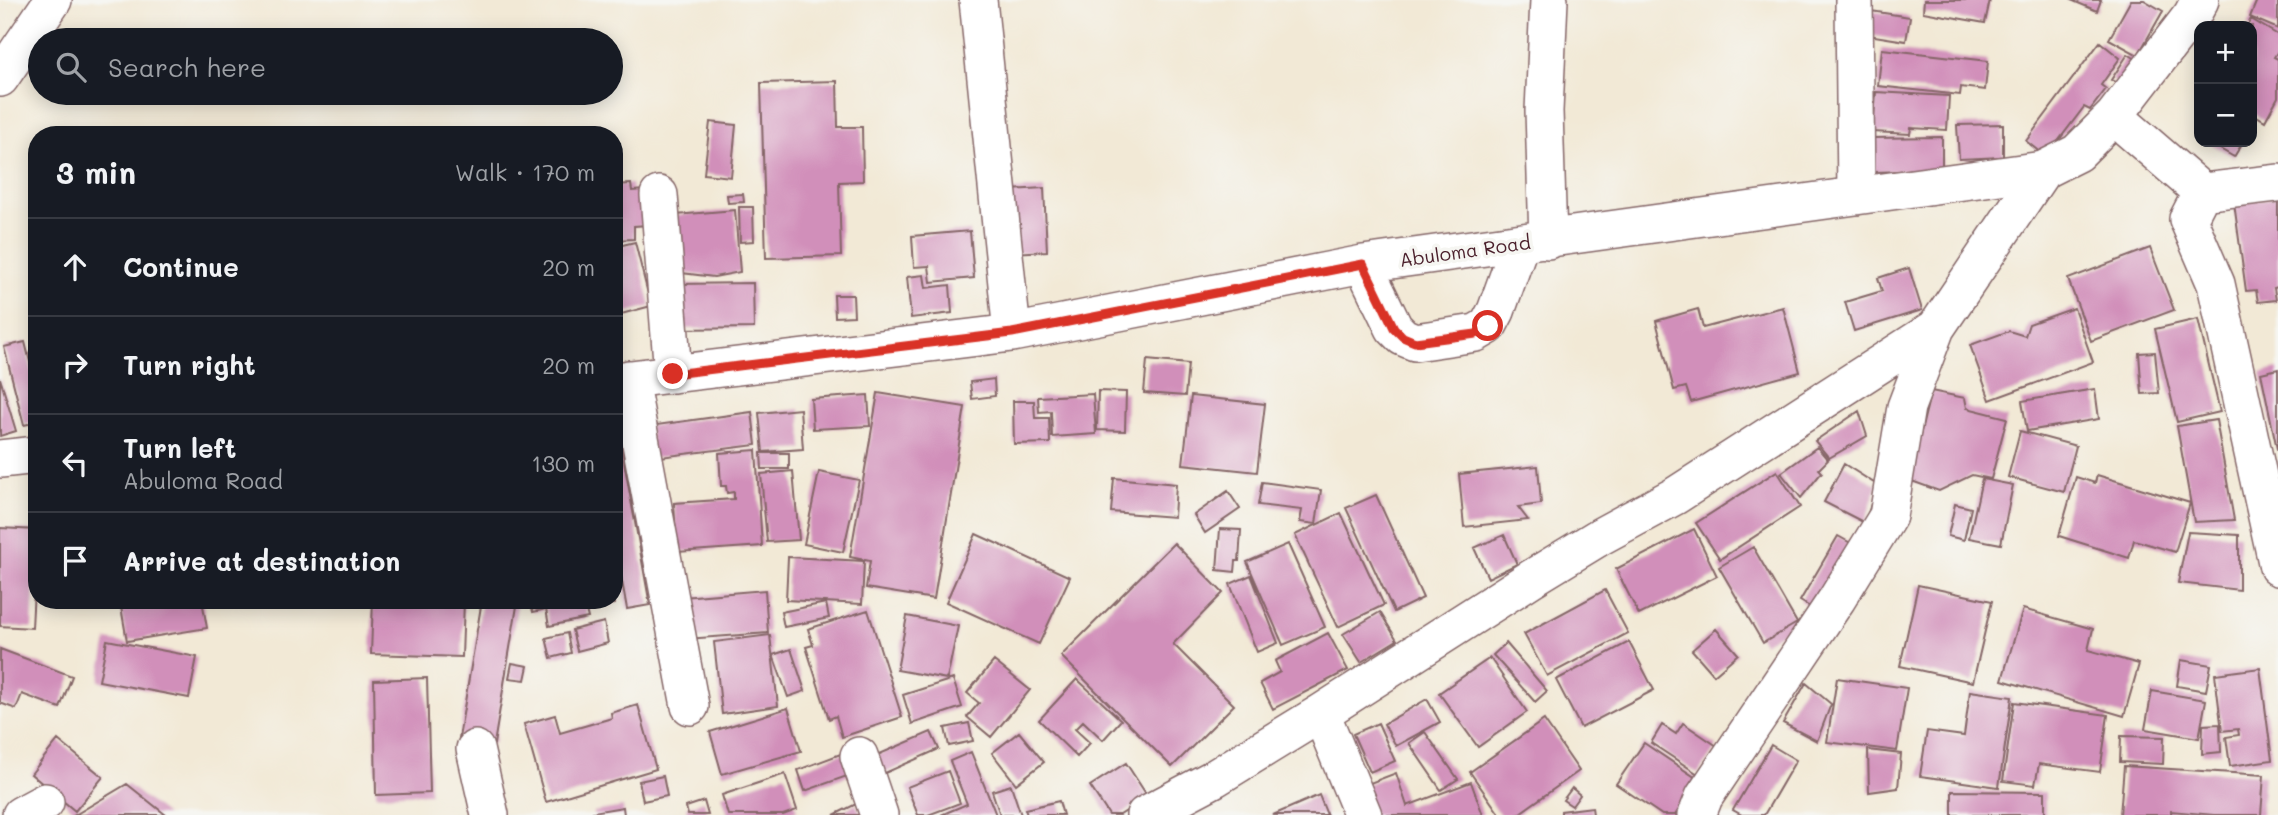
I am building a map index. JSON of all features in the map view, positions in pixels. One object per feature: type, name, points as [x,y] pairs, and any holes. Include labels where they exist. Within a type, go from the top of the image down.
[{"type":"street","points":[[34,28],[53,0]]},
{"type":"street","points":[[978,0],[1012,333]]},
{"type":"street","points":[[1363,264],[1394,328],[1403,337],[1415,342],[1476,334],[1488,326],[1534,242],[1549,0]]},
{"type":"street","points":[[1854,0],[1856,196]]},
{"type":"street","name":"Abuloma Road","points":[[623,380],[1012,333],[1363,264],[2043,170],[2077,153],[2115,116],[2192,15],[2200,0]]},
{"type":"street","points":[[0,78],[28,37]]},
{"type":"street","points":[[2115,116],[2202,192],[2278,183]]},
{"type":"street","points":[[1697,815],[1704,797],[1837,598],[1888,516],[1906,407],[1936,328],[2043,170]]},
{"type":"street","points":[[2202,192],[2188,219],[2216,284],[2278,566]]},
{"type":"street","points":[[659,195],[673,374]]},
{"type":"street","points":[[1153,813],[1321,713],[1601,536],[1675,496],[1936,328]]},
{"type":"street","points":[[623,385],[690,706]]},
{"type":"street","points":[[0,459],[28,456]]},
{"type":"street","points":[[1321,713],[1363,815]]},
{"type":"street","points":[[475,748],[489,815]]},
{"type":"street","points":[[859,756],[879,815]]},
{"type":"building","points":[[1924,0],[1990,0],[1985,23],[1923,12]]},
{"type":"building","points":[[2071,0],[2101,0],[2097,11]]},
{"type":"building","points":[[2131,0],[2144,0],[2163,11],[2138,55],[2109,39]]},
{"type":"building","points":[[2257,0],[2278,0],[2278,29],[2250,17]]},
{"type":"building","points":[[1871,11],[1910,17],[1906,41],[1868,35]]},
{"type":"building","points":[[2257,23],[2278,35],[2278,51],[2274,57],[2278,59],[2278,97],[2265,121],[2257,116]]},
{"type":"building","points":[[2100,42],[2120,58],[2101,85],[2106,89],[2090,110],[2084,107],[2046,157],[2026,141]]},
{"type":"building","points":[[1882,49],[1988,61],[1985,90],[1961,87],[1960,95],[1878,86]]},
{"type":"building","points":[[2128,54],[2139,61],[2122,86],[2111,80]]},
{"type":"building","points":[[837,81],[838,127],[862,127],[863,181],[839,182],[841,256],[766,258],[761,83]]},
{"type":"building","points":[[1876,92],[1949,96],[1947,130],[1911,128],[1910,134],[1873,132]]},
{"type":"building","points":[[710,122],[736,125],[731,177],[704,174]]},
{"type":"building","points":[[2003,124],[2003,157],[1959,159],[1957,125]]},
{"type":"building","points":[[1942,137],[1942,170],[1873,172],[1873,138]]},
{"type":"building","points":[[2217,147],[2240,147],[2234,157]]},
{"type":"building","points":[[623,184],[631,184],[632,191],[645,190],[647,225],[634,226],[634,239],[623,240]]},
{"type":"building","points":[[1044,188],[1047,251],[1013,253],[1010,190]]},
{"type":"building","points":[[743,194],[744,202],[728,203],[727,195]]},
{"type":"building","points":[[2278,197],[2278,287],[2274,288],[2276,300],[2258,302],[2256,290],[2246,291],[2234,203]]},
{"type":"building","points":[[739,207],[753,207],[754,241],[740,242]]},
{"type":"building","points":[[735,210],[740,272],[714,277],[682,273],[676,215]]},
{"type":"building","points":[[970,231],[974,278],[931,282],[929,266],[914,267],[912,236]]},
{"type":"building","points":[[635,242],[651,306],[623,314],[623,245]]},
{"type":"building","points":[[2150,248],[2174,310],[2091,341],[2068,279]]},
{"type":"building","points":[[1909,268],[1922,310],[1854,331],[1845,302],[1882,291],[1878,278]]},
{"type":"building","points":[[924,275],[926,288],[950,285],[952,313],[911,318],[907,277]]},
{"type":"building","points":[[753,283],[754,328],[677,329],[676,284]]},
{"type":"building","points":[[834,295],[853,295],[854,316],[835,317]]},
{"type":"building","points":[[1783,307],[1800,372],[1691,402],[1686,387],[1674,390],[1656,321],[1698,309],[1703,328]]},
{"type":"building","points":[[2074,308],[2093,362],[1990,400],[1970,345],[2009,331],[2025,336],[2029,324]]},
{"type":"building","points":[[2198,319],[2220,412],[2177,422],[2155,329]]},
{"type":"building","points":[[25,342],[28,354],[28,424],[24,425],[4,347]]},
{"type":"building","points":[[2155,352],[2159,393],[2142,394],[2139,353]]},
{"type":"building","points":[[1147,360],[1188,364],[1185,396],[1144,393]]},
{"type":"building","points":[[2278,369],[2278,449],[2277,449],[2261,373]]},
{"type":"building","points":[[0,378],[16,431],[0,436]]},
{"type":"building","points":[[994,379],[995,396],[972,399],[970,382]]},
{"type":"building","points":[[2095,389],[2099,419],[2027,431],[2022,401]]},
{"type":"building","points":[[1098,391],[1126,392],[1125,431],[1097,430]]},
{"type":"building","points":[[1931,391],[1965,398],[1967,408],[2007,418],[1991,479],[1972,475],[1939,491],[1909,480]]},
{"type":"building","points":[[878,393],[965,407],[934,599],[866,588],[870,561],[850,557]]},
{"type":"building","points":[[1093,394],[1096,434],[1052,437],[1051,411],[1039,412],[1038,397]]},
{"type":"building","points":[[868,395],[870,426],[813,429],[811,399]]},
{"type":"building","points":[[1191,396],[1265,404],[1257,472],[1183,464]]},
{"type":"building","points":[[1013,401],[1034,401],[1035,418],[1049,418],[1050,443],[1014,444]]},
{"type":"building","points":[[800,409],[803,449],[763,452],[759,413]]},
{"type":"building","points":[[1859,411],[1867,436],[1829,458],[1815,441]]},
{"type":"building","points":[[752,412],[756,445],[653,458],[649,426]]},
{"type":"building","points":[[2216,420],[2234,520],[2194,522],[2177,426]]},
{"type":"building","points":[[2020,431],[2076,446],[2064,492],[2008,477]]},
{"type":"building","points":[[1817,447],[1828,460],[1819,469],[1822,472],[1801,498],[1781,473]]},
{"type":"building","points":[[756,450],[762,546],[677,552],[674,503],[734,499],[734,492],[727,493],[726,486],[721,486],[719,453]]},
{"type":"building","points":[[761,453],[789,453],[789,469],[762,469]]},
{"type":"building","points":[[623,456],[650,605],[627,609],[623,587]]},
{"type":"building","points":[[1844,464],[1877,485],[1865,523],[1824,502]]},
{"type":"building","points":[[1538,466],[1541,504],[1518,507],[1528,520],[1464,527],[1459,474]]},
{"type":"building","points":[[793,471],[799,540],[767,542],[761,474]]},
{"type":"building","points":[[1777,471],[1800,507],[1720,559],[1696,523]]},
{"type":"building","points":[[819,472],[859,480],[843,552],[804,544]]},
{"type":"building","points":[[2097,475],[2190,503],[2175,552],[2134,540],[2129,558],[2059,536],[2076,477],[2095,483]]},
{"type":"building","points":[[1114,478],[1176,484],[1174,517],[1111,512]]},
{"type":"building","points":[[1982,479],[2013,485],[2001,544],[1969,538]]},
{"type":"building","points":[[1262,482],[1321,490],[1316,524],[1300,522],[1302,510],[1258,505]]},
{"type":"building","points":[[1228,491],[1240,509],[1205,533],[1194,515]]},
{"type":"building","points":[[1376,495],[1423,598],[1394,612],[1346,508]]},
{"type":"building","points":[[1955,504],[1971,508],[1964,540],[1948,536]]},
{"type":"building","points":[[1341,513],[1384,605],[1338,627],[1295,535]]},
{"type":"building","points":[[0,528],[28,530],[28,609],[33,609],[32,628],[0,626]]},
{"type":"building","points":[[1220,529],[1241,530],[1239,561],[1236,561],[1235,572],[1217,570]]},
{"type":"building","points":[[1694,529],[1717,576],[1639,615],[1616,569]]},
{"type":"building","points":[[2188,532],[2239,535],[2239,590],[2178,583]]},
{"type":"building","points":[[976,534],[1070,577],[1039,644],[946,602]]},
{"type":"building","points":[[1504,535],[1517,564],[1488,578],[1474,548]]},
{"type":"building","points":[[1838,536],[1856,546],[1817,611],[1800,601]]},
{"type":"building","points":[[1174,543],[1223,593],[1173,644],[1234,705],[1172,767],[1061,656]]},
{"type":"building","points":[[1288,544],[1325,627],[1283,645],[1247,562]]},
{"type":"building","points":[[1753,547],[1797,623],[1763,643],[1719,567]]},
{"type":"building","points":[[788,557],[864,561],[862,604],[786,600]]},
{"type":"building","points":[[1251,575],[1278,643],[1257,652],[1230,584]]},
{"type":"building","points":[[1918,585],[1992,601],[1973,682],[1900,666]]},
{"type":"building","points":[[765,590],[768,633],[686,639],[683,597]]},
{"type":"building","points":[[1605,590],[1628,633],[1547,676],[1524,634]]},
{"type":"building","points":[[826,603],[829,618],[784,627],[781,612]]},
{"type":"building","points":[[121,609],[204,609],[207,628],[127,641]]},
{"type":"building","points":[[373,609],[464,609],[462,657],[371,654]]},
{"type":"building","points":[[480,609],[516,609],[494,744],[459,738]]},
{"type":"building","points":[[546,609],[591,609],[586,610],[588,618],[549,626]]},
{"type":"building","points":[[2023,609],[2093,629],[2088,650],[2139,664],[2124,716],[2002,680]]},
{"type":"building","points":[[868,610],[902,717],[842,737],[836,716],[829,719],[806,647],[813,645],[808,629]]},
{"type":"building","points":[[1380,612],[1397,640],[1361,662],[1343,634]]},
{"type":"building","points":[[907,616],[958,626],[947,679],[897,670]]},
{"type":"building","points":[[604,622],[608,643],[577,651],[572,630]]},
{"type":"building","points":[[1716,629],[1738,654],[1714,675],[1692,650]]},
{"type":"building","points":[[567,633],[571,653],[551,658],[546,638]]},
{"type":"building","points":[[1328,633],[1348,670],[1273,709],[1260,683],[1280,672],[1275,661]]},
{"type":"building","points":[[770,635],[778,706],[722,714],[714,642]]},
{"type":"building","points":[[107,640],[197,657],[189,698],[99,681]]},
{"type":"building","points":[[1629,642],[1654,690],[1581,728],[1556,680]]},
{"type":"building","points":[[1506,643],[1547,691],[1535,702],[1493,655]]},
{"type":"building","points":[[0,649],[72,676],[60,708],[22,694],[16,709],[0,703]]},
{"type":"building","points":[[791,649],[805,691],[788,697],[773,655]]},
{"type":"building","points":[[1490,658],[1527,712],[1478,747],[1439,693]]},
{"type":"building","points":[[2181,660],[2211,665],[2206,691],[2177,686]]},
{"type":"building","points":[[994,661],[1030,690],[991,737],[967,717],[979,703],[967,693]]},
{"type":"building","points":[[512,663],[528,666],[525,680],[509,678]]},
{"type":"building","points":[[2260,668],[2272,760],[2230,766],[2226,737],[2239,735],[2238,729],[2222,731],[2215,674]]},
{"type":"building","points":[[427,678],[430,793],[376,795],[374,680]]},
{"type":"building","points":[[1837,678],[1907,688],[1897,751],[1827,742]]},
{"type":"building","points":[[953,679],[962,707],[912,724],[903,695]]},
{"type":"building","points":[[1077,679],[1121,720],[1103,740],[1083,721],[1075,729],[1090,743],[1077,757],[1039,720]]},
{"type":"building","points":[[1806,683],[1831,704],[1817,741],[1783,723]]},
{"type":"building","points":[[1970,691],[2012,697],[1999,787],[1920,776],[1927,731],[1964,736]]},
{"type":"building","points":[[2152,691],[2206,700],[2199,738],[2145,729]]},
{"type":"building","points":[[1427,699],[1440,722],[1396,746],[1384,724]]},
{"type":"building","points":[[2014,702],[2108,715],[2100,772],[2039,764],[2035,785],[2003,781]]},
{"type":"building","points":[[638,705],[656,769],[546,802],[524,724],[555,715],[560,733],[612,718],[611,713]]},
{"type":"building","points":[[788,708],[801,751],[722,774],[710,732]]},
{"type":"building","points":[[1544,720],[1579,771],[1517,815],[1500,815],[1470,772]]},
{"type":"building","points":[[969,723],[973,741],[949,746],[945,728]]},
{"type":"building","points":[[1378,723],[1395,761],[1370,772],[1353,734]]},
{"type":"building","points":[[1683,723],[1717,746],[1698,774],[1651,743],[1662,725],[1676,734]]},
{"type":"building","points":[[2220,724],[2221,752],[2202,754],[2203,725]]},
{"type":"building","points":[[931,732],[939,749],[876,777],[868,759]]},
{"type":"building","points":[[1019,732],[1044,762],[1016,784],[992,753]]},
{"type":"building","points":[[1425,732],[1458,779],[1441,790],[1409,743]]},
{"type":"building","points":[[2121,736],[2164,737],[2163,764],[2120,762]]},
{"type":"building","points":[[58,740],[103,777],[75,811],[31,774]]},
{"type":"building","points":[[1644,743],[1699,780],[1675,815],[1662,815],[1616,784]]},
{"type":"building","points":[[1771,745],[1796,760],[1764,815],[1742,815],[1733,810]]},
{"type":"building","points":[[1868,750],[1901,754],[1898,788],[1869,792]]},
{"type":"building","points":[[971,752],[996,815],[941,815],[967,804],[950,761]]},
{"type":"building","points":[[843,753],[850,775],[805,791],[798,770]]},
{"type":"building","points":[[1126,763],[1148,797],[1120,815],[1109,815],[1090,786]]},
{"type":"building","points":[[2124,766],[2264,775],[2261,815],[2171,811],[2171,815],[2120,815]]},
{"type":"building","points":[[948,771],[960,803],[928,815],[918,815],[907,787]]},
{"type":"building","points":[[1396,773],[1407,806],[1471,782],[1483,815],[1373,815],[1362,786]]},
{"type":"building","points":[[785,774],[797,810],[783,815],[728,815],[722,795]]},
{"type":"building","points":[[663,776],[667,796],[643,801],[639,781]]},
{"type":"building","points":[[127,784],[166,815],[75,815]]},
{"type":"building","points":[[1011,785],[1021,815],[1000,815],[992,791]]},
{"type":"building","points":[[1572,788],[1580,795],[1572,806],[1563,800]]},
{"type":"building","points":[[1952,791],[2045,792],[2045,815],[1952,815]]},
{"type":"building","points":[[1319,795],[1327,815],[1273,815]]},
{"type":"building","points":[[704,801],[708,815],[688,815],[686,807]]},
{"type":"building","points":[[1059,801],[1063,815],[1027,815],[1025,809]]},
{"type":"building","points":[[856,804],[862,815],[834,815]]},
{"type":"building","points":[[623,807],[624,815],[593,815],[593,812]]},
{"type":"building","points":[[1592,807],[1593,815],[1561,815],[1561,811]]},
{"type":"route","points":[[673,374],[1012,333],[1363,264],[1394,328],[1403,337],[1415,342],[1476,334],[1488,326]]}]
